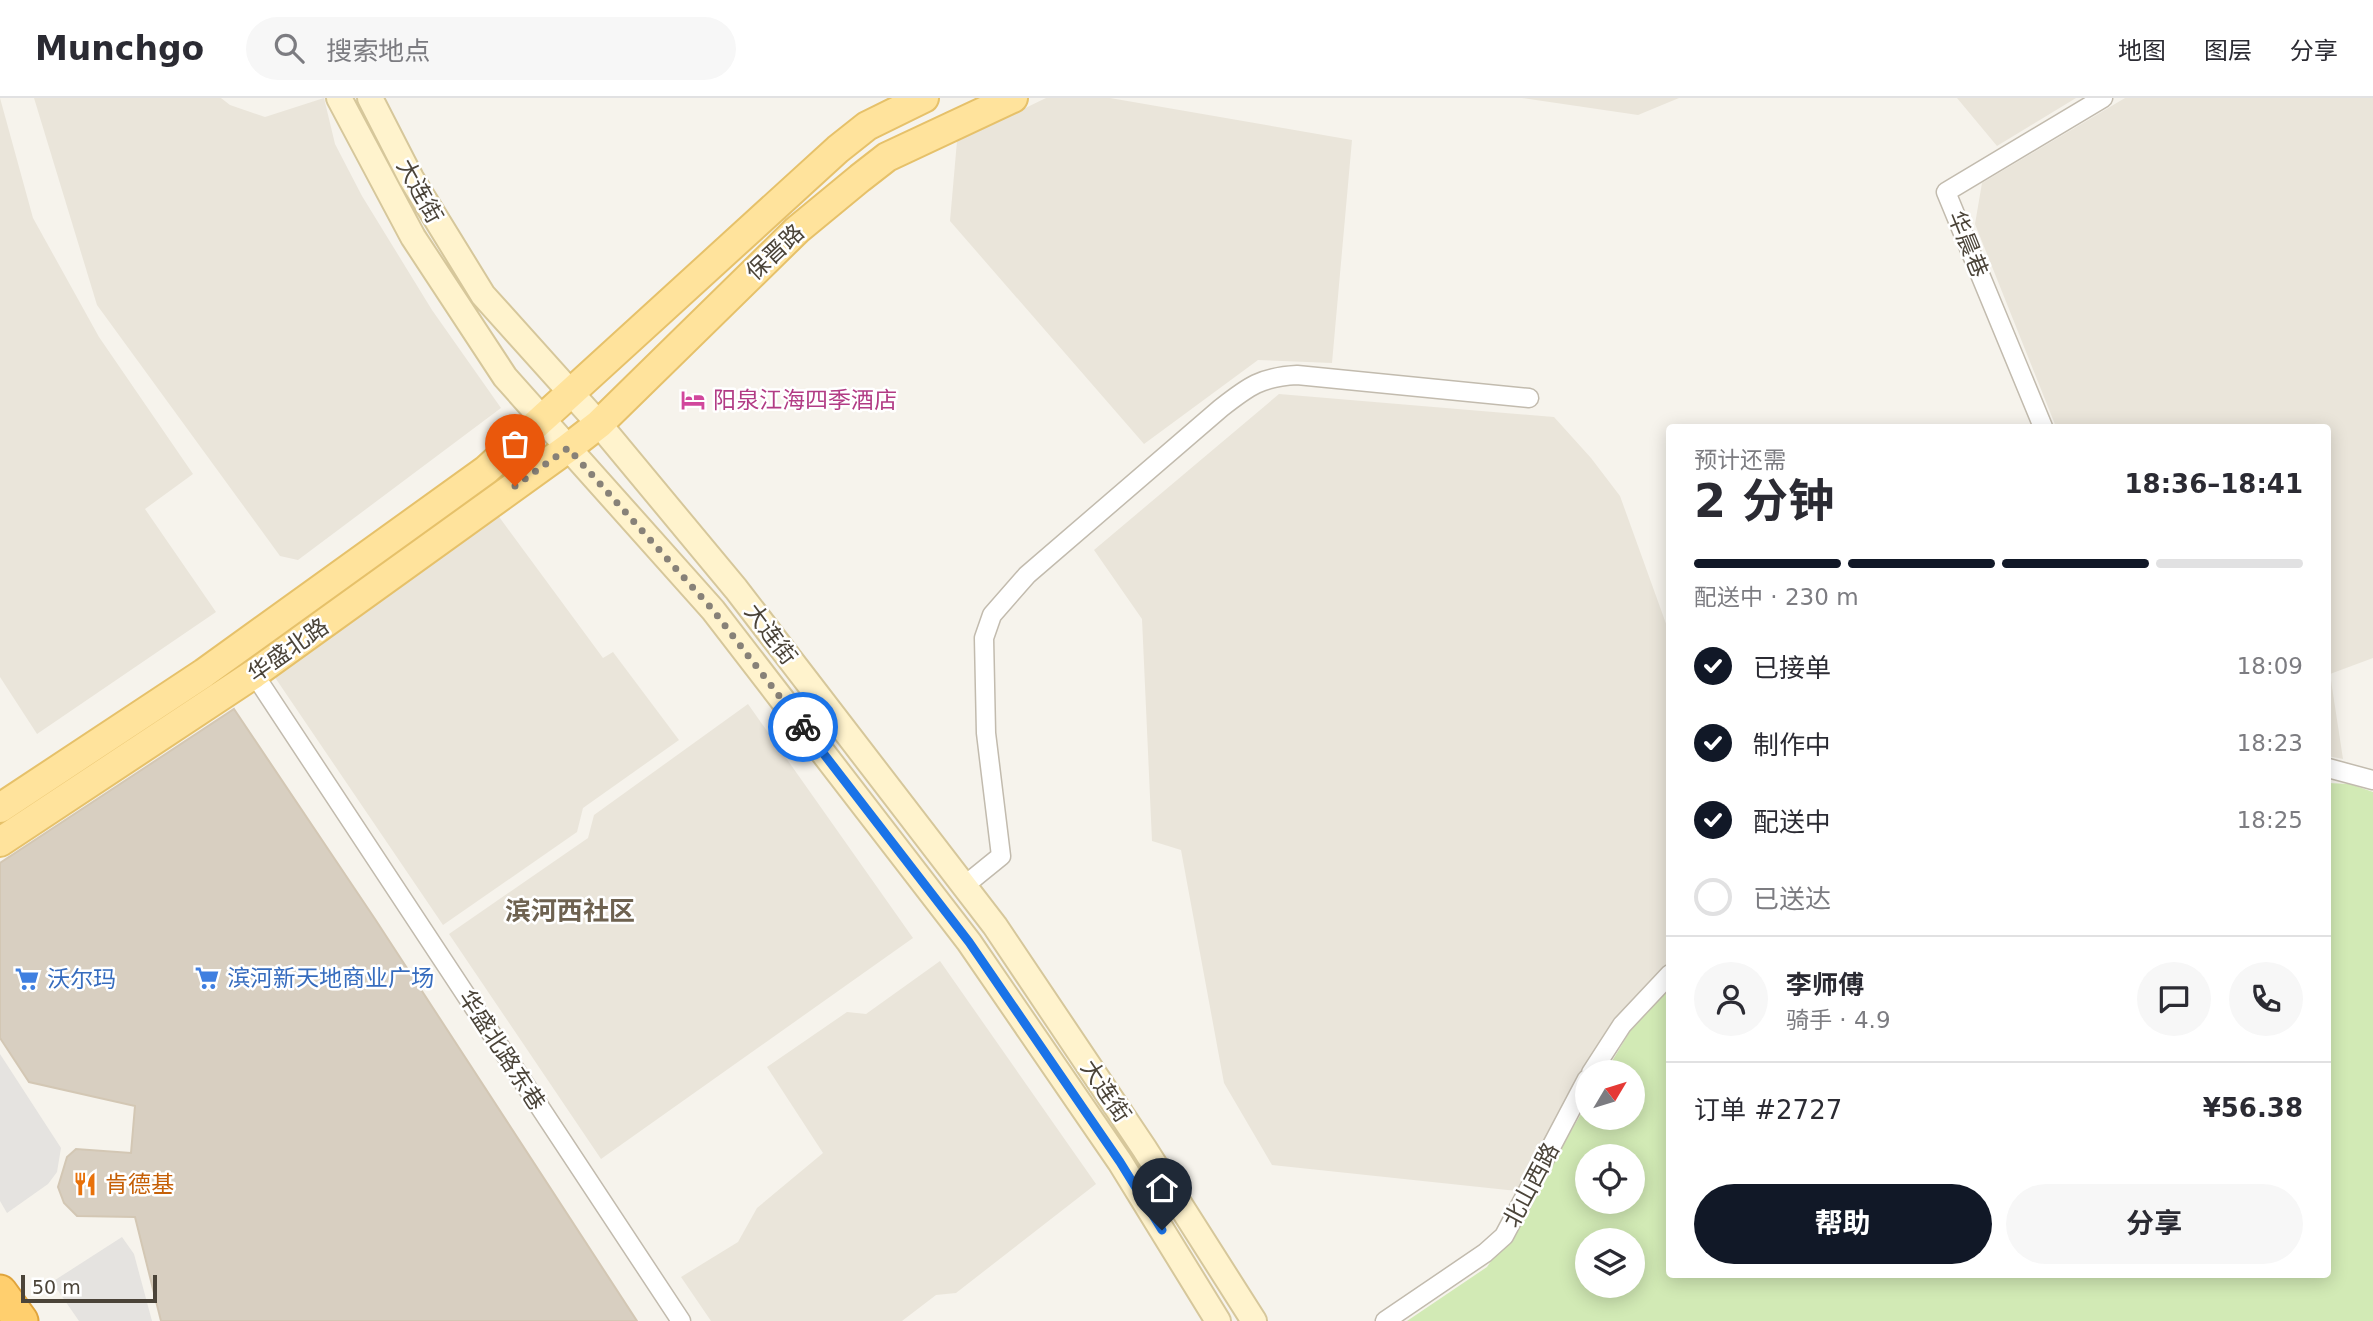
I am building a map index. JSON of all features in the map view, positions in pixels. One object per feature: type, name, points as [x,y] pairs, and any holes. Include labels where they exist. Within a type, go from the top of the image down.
[{"type":"highway","points":[[0,1292],[21,1321]]},
{"type":"main road","name":"大连街","points":[[339,98],[413,237],[460,313],[505,377],[713,610],[969,942],[1120,1162],[1218,1321]]},
{"type":"main road","name":"大连街","points":[[370,98],[411,178],[483,295],[570,395],[599,424],[736,589],[995,926],[1144,1147],[1254,1321]]},
{"type":"main road","name":"保晋路","points":[[542,419],[675,294],[838,149],[867,126],[924,98]]},
{"type":"main road","name":"保晋路","points":[[568,448],[599,424],[797,230],[860,178],[887,157],[1013,98]]},
{"type":"main road","name":"华盛北路","points":[[0,808],[204,673],[374,552],[486,470],[542,419]]},
{"type":"main road","name":"华盛北路","points":[[0,842],[254,674],[568,448]]},
{"type":"street","name":"华晨巷","points":[[2042,424],[1946,192],[2103,98]]},
{"type":"street","points":[[964,886],[1001,856],[985,733],[984,638],[992,615],[1027,575],[1139,478],[1240,393],[1270,377],[1297,375],[1529,398]]},
{"type":"street","name":"华盛北路东巷","points":[[254,674],[681,1321]]},
{"type":"street","points":[[2331,769],[2373,780]]},
{"type":"street","points":[[1599,1060],[1622,1025],[1666,978]]},
{"type":"street","name":"北山西路","points":[[1385,1321],[1485,1253],[1504,1236],[1575,1102]]},
{"type":"shaded area","points":[[0,98],[33,218],[99,337],[193,474],[145,509],[216,612],[37,734],[0,677]]},
{"type":"shaded area","points":[[34,98],[221,98],[230,105],[265,117],[324,98],[335,144],[362,196],[432,310],[501,408],[298,560],[280,556],[97,305]]},
{"type":"shaded area","points":[[1046,98],[1110,98],[1352,140],[1332,363],[1258,360],[1144,444],[950,221],[957,141]]},
{"type":"shaded area","points":[[1522,98],[1679,98],[1638,115]]},
{"type":"shaded area","points":[[1957,98],[2076,98],[1997,146]]},
{"type":"shaded area","points":[[2125,98],[2373,98],[2373,658],[2331,674],[2331,424],[2055,424],[1975,224],[1982,183]]},
{"type":"shaded area","points":[[1279,394],[1554,417],[1591,458],[1620,496],[1666,624],[1666,966],[1614,1019],[1588,1060],[1575,1060],[1575,1083],[1517,1191],[1272,1165],[1224,1083],[1181,850],[1152,841],[1142,619],[1094,550]]},
{"type":"shaded area","points":[[497,514],[603,658],[613,652],[679,740],[583,808],[577,832],[443,925],[274,676]]},
{"type":"shaded area","points":[[2331,681],[2343,759],[2331,757]]},
{"type":"shaded area","points":[[748,704],[913,938],[601,1159],[449,934],[588,838],[594,815]]},
{"type":"shaded area","points":[[940,961],[1096,1184],[956,1293],[936,1295],[902,1321],[711,1321],[681,1277],[738,1242],[757,1208],[823,1153],[767,1067],[847,1012],[866,1014]]},
{"type":"shaded area","points":[[0,1054],[61,1148],[57,1172],[48,1184],[7,1213],[0,1201]]},
{"type":"shaded area","points":[[122,1237],[134,1254],[152,1321],[79,1321],[52,1282]]},
{"type":"green space","points":[[2331,783],[2350,784],[2373,792],[2373,1321],[1407,1321],[1487,1267],[1508,1237],[1575,1124],[1575,1130],[1645,1130],[1645,1060],[1613,1060],[1630,1031],[1666,993],[1666,1278],[2331,1278]]},
{"type":"building","name":"滨河新天地商业广场","points":[[234,709],[375,919],[637,1321],[161,1321],[135,1217],[77,1216],[64,1203],[58,1187],[67,1157],[76,1149],[131,1153],[135,1106],[29,1082],[0,1038],[0,863]]},
{"type":"way so far","points":[[515,486],[568,448],[713,610],[803,727]]},
{"type":"place","name":"阳泉江海四季酒店","points":[[693,400]]},
{"type":"place","name":"滨河新天地商业广场","points":[[207,978]]},
{"type":"place","name":"沃尔玛","points":[[27,979]]},
{"type":"place","name":"肯德基","points":[[85,1184]]},
{"type":"district","name":"滨河西社区","points":[[570,911]]},
{"type":"route","points":[[803,727],[969,942],[1120,1162],[1162,1230]]}]
